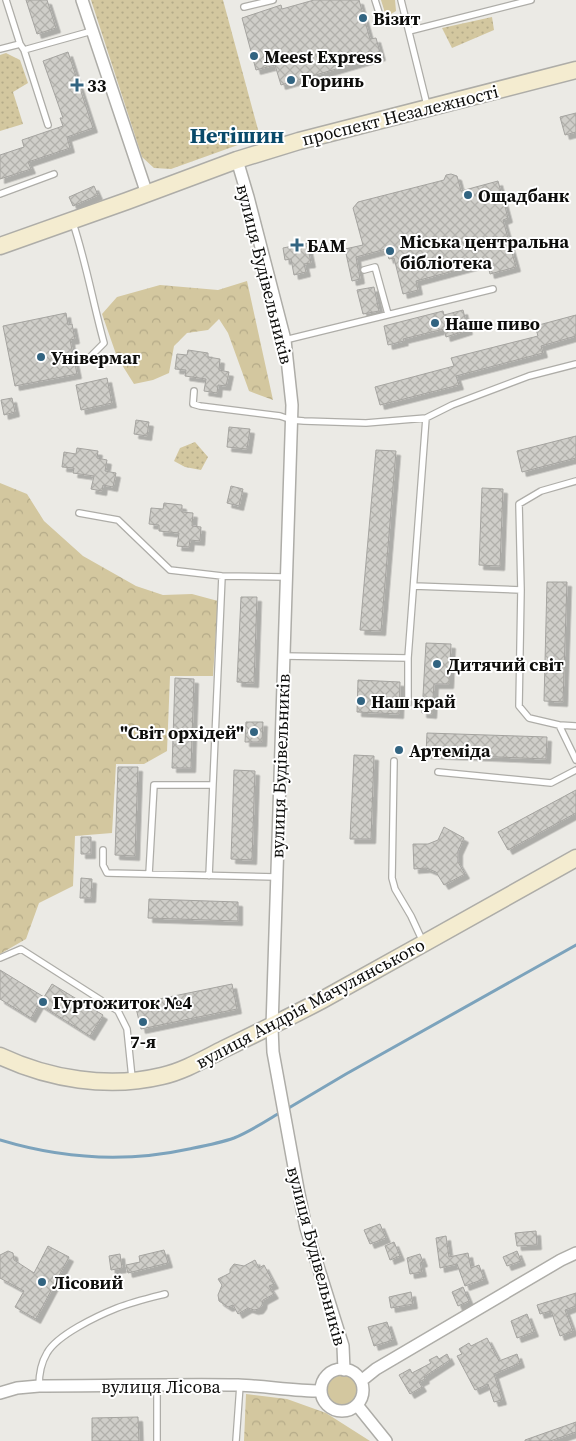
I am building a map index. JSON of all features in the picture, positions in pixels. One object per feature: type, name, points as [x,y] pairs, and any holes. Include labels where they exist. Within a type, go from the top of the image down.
[{"type":"street","points":[[82,0],[147,194]]},
{"type":"street","name":"проспект Незалежності","points":[[0,246],[237,160],[299,140],[576,70]]},
{"type":"street","name":"вулиця Будівельників","points":[[237,160],[285,340],[291,389],[292,420],[272,1027],[275,1061],[294,1172],[306,1228],[343,1346],[344,1370]]},
{"type":"street","name":"вулиця Андрія Мачулянського","points":[[0,1056],[35,1070],[82,1080],[132,1081],[163,1076],[187,1067],[272,1027],[576,858]]},
{"type":"street","points":[[361,1381],[376,1369],[454,1322],[560,1260],[576,1253]]},
{"type":"street","points":[[337,1370],[353,1372],[361,1381],[363,1394],[357,1405],[345,1411],[338,1411],[326,1404],[322,1391],[326,1378],[337,1370]]},
{"type":"street","name":"вулиця Лісова","points":[[0,1393],[16,1388],[38,1386],[240,1386],[268,1387],[295,1391],[322,1391]]},
{"type":"street","points":[[357,1405],[386,1441]]},
{"type":"lane","points":[[6,0],[48,125]]},
{"type":"lane","points":[[244,7],[272,0]]},
{"type":"lane","points":[[375,0],[382,22],[406,18]]},
{"type":"lane","points":[[400,0],[428,108]]},
{"type":"lane","points":[[409,31],[530,0]]},
{"type":"lane","points":[[24,50],[92,31]]},
{"type":"lane","points":[[0,49],[20,44]]},
{"type":"lane","points":[[0,194],[54,174]]},
{"type":"lane","points":[[73,221],[104,343],[89,358]]},
{"type":"lane","points":[[364,270],[375,268],[388,314]]},
{"type":"lane","points":[[285,340],[492,289]]},
{"type":"lane","points":[[194,391],[193,404],[280,416],[292,420],[366,423],[426,418],[452,405],[529,376],[576,364]]},
{"type":"lane","points":[[408,704],[408,658],[426,418]]},
{"type":"lane","points":[[576,481],[541,491],[519,504],[519,706],[529,718],[559,725],[576,726]]},
{"type":"lane","points":[[79,513],[118,520],[170,570],[222,576],[286,577]]},
{"type":"lane","points":[[209,876],[222,576]]},
{"type":"lane","points":[[414,586],[520,590]]},
{"type":"lane","points":[[283,656],[408,658]]},
{"type":"lane","points":[[559,725],[576,760]]},
{"type":"lane","points":[[394,761],[392,878],[395,889],[412,916],[424,943]]},
{"type":"lane","points":[[438,772],[551,782],[576,770]]},
{"type":"lane","points":[[149,874],[154,785],[212,785]]},
{"type":"lane","points":[[103,850],[103,865],[107,873],[276,877]]},
{"type":"lane","points":[[0,958],[21,949],[118,1010],[127,1029],[132,1081]]},
{"type":"lane","points":[[38,1386],[42,1363],[48,1351],[57,1342],[71,1332],[117,1308],[165,1294]]},
{"type":"lane","points":[[157,1441],[158,1386]]},
{"type":"lane","points":[[236,1441],[240,1386]]},
{"type":"green space","points":[[91,0],[223,0],[260,137],[171,169],[154,168],[142,157]]},
{"type":"green space","points":[[381,0],[395,0],[396,11],[391,14],[385,13]]},
{"type":"green space","points":[[492,17],[494,30],[452,48],[442,28]]},
{"type":"green space","points":[[6,53],[20,60],[28,83],[13,92],[23,124],[0,131],[0,55]]},
{"type":"green space","points":[[247,281],[273,400],[249,391],[228,333],[219,319],[208,330],[187,333],[174,346],[169,373],[153,380],[134,384],[117,357],[102,314],[117,297],[160,285],[218,290]]},
{"type":"green space","points":[[195,442],[208,457],[201,470],[185,467],[174,461],[180,448]]},
{"type":"green space","points":[[0,483],[27,494],[44,521],[83,556],[136,586],[163,595],[192,594],[218,601],[213,676],[170,676],[167,751],[144,764],[116,764],[112,833],[75,836],[73,886],[39,903],[26,939],[0,954]]},
{"type":"green space","points":[[342,1375],[353,1379],[357,1390],[353,1401],[342,1405],[331,1401],[327,1390],[331,1379]]},
{"type":"green space","points":[[246,1394],[287,1399],[326,1413],[370,1441],[244,1441]]},
{"type":"building","points":[[26,0],[47,0],[56,28],[37,34]]},
{"type":"building","points":[[314,0],[359,0],[370,39],[376,38],[381,56],[281,85],[275,65],[256,70],[242,18],[281,5],[282,9]]},
{"type":"building","points":[[68,52],[93,128],[67,137],[70,148],[28,162],[31,169],[0,179],[0,155],[24,147],[22,140],[63,126],[60,118],[63,118],[43,61]]},
{"type":"building","points":[[576,113],[576,132],[565,135],[560,117]]},
{"type":"building","points":[[446,175],[457,176],[461,191],[498,181],[508,218],[503,220],[516,267],[490,274],[487,262],[416,281],[418,290],[403,294],[394,258],[389,259],[386,249],[356,257],[360,279],[352,281],[345,249],[363,245],[353,208],[358,202],[444,180]]},
{"type":"building","points":[[94,186],[98,195],[73,206],[69,197]]},
{"type":"building","points":[[307,243],[311,263],[304,264],[306,272],[294,275],[291,259],[285,260],[283,248]]},
{"type":"building","points":[[374,287],[379,311],[363,314],[357,290]]},
{"type":"building","points":[[463,310],[468,330],[446,337],[444,329],[403,339],[404,341],[388,345],[384,326],[443,311],[444,315]]},
{"type":"building","name":"Універмаг","points":[[66,313],[68,325],[72,324],[75,339],[70,340],[77,374],[15,386],[3,326]]},
{"type":"building","points":[[576,315],[576,336],[541,346],[543,353],[456,376],[459,385],[380,405],[375,387],[454,366],[451,358],[538,336],[535,326]]},
{"type":"building","points":[[188,350],[208,353],[208,357],[220,359],[219,370],[229,372],[226,386],[218,385],[217,393],[204,391],[206,379],[185,376],[186,370],[175,369],[177,354],[187,355]]},
{"type":"building","points":[[107,378],[112,403],[81,410],[76,385]]},
{"type":"building","points":[[12,398],[15,412],[4,415],[1,400]]},
{"type":"building","points":[[136,420],[149,422],[147,436],[134,434]]},
{"type":"building","points":[[229,427],[250,429],[247,449],[227,447]]},
{"type":"building","points":[[576,436],[576,458],[522,472],[517,451]]},
{"type":"building","points":[[77,448],[98,451],[97,458],[107,460],[105,471],[116,473],[113,487],[103,485],[102,491],[91,489],[94,476],[73,473],[74,468],[62,467],[64,452],[76,454]]},
{"type":"building","points":[[376,450],[396,451],[381,631],[360,630]]},
{"type":"building","points":[[231,486],[243,489],[239,506],[227,503]]},
{"type":"building","points":[[482,488],[503,489],[500,566],[479,565]]},
{"type":"building","points":[[164,503],[182,505],[182,512],[193,513],[192,526],[201,527],[200,541],[190,540],[189,547],[177,546],[179,533],[159,531],[159,525],[149,524],[151,508],[163,509]]},
{"type":"building","points":[[547,582],[567,582],[563,702],[544,701]]},
{"type":"building","points":[[241,597],[257,597],[254,683],[237,682]]},
{"type":"building","name":"Дитячий світ","points":[[426,643],[451,644],[449,684],[434,684],[432,714],[422,713]]},
{"type":"building","points":[[175,678],[194,679],[191,768],[172,768]]},
{"type":"building","points":[[358,680],[400,682],[399,714],[357,712]]},
{"type":"building","name":"\"Світ орхідей\"","points":[[246,722],[263,722],[262,742],[245,742]]},
{"type":"building","points":[[427,733],[547,737],[546,759],[426,754]]},
{"type":"building","points":[[354,755],[374,756],[371,839],[350,839]]},
{"type":"building","points":[[118,767],[138,767],[135,856],[115,855]]},
{"type":"building","points":[[234,770],[255,771],[252,860],[231,859]]},
{"type":"building","points":[[576,790],[576,813],[508,850],[498,832]]},
{"type":"building","points":[[444,827],[464,838],[458,851],[458,862],[465,874],[444,885],[436,872],[426,868],[414,869],[413,844],[428,844],[438,840]]},
{"type":"building","points":[[81,837],[91,837],[91,854],[81,854]]},
{"type":"building","points":[[81,878],[92,879],[91,898],[80,898]]},
{"type":"building","points":[[149,899],[238,902],[238,921],[148,918]]},
{"type":"building","name":"Гуртожиток №4","points":[[0,970],[44,997],[52,984],[103,1015],[90,1036],[39,1004],[31,1018],[0,999]]},
{"type":"building","points":[[232,984],[237,1009],[141,1029],[135,1004]]},
{"type":"building","points":[[380,1224],[386,1238],[370,1244],[364,1230]]},
{"type":"building","points":[[536,1231],[537,1245],[517,1246],[515,1233]]},
{"type":"building","points":[[446,1236],[449,1257],[468,1253],[471,1268],[479,1265],[484,1279],[465,1286],[457,1264],[440,1268],[436,1238]]},
{"type":"building","points":[[394,1242],[400,1256],[390,1260],[385,1246]]},
{"type":"building","name":"Лісовий","points":[[48,1246],[69,1257],[36,1319],[15,1307],[24,1291],[0,1278],[0,1255],[8,1251],[13,1253],[14,1260],[34,1273]]},
{"type":"building","points":[[164,1250],[168,1263],[128,1273],[126,1265],[140,1262],[139,1256]]},
{"type":"building","points":[[517,1251],[521,1261],[507,1266],[503,1257]]},
{"type":"building","points":[[120,1254],[122,1268],[111,1270],[109,1256]]},
{"type":"building","points":[[420,1254],[423,1262],[420,1263],[422,1272],[410,1274],[407,1258]]},
{"type":"building","points":[[255,1260],[259,1268],[264,1265],[274,1284],[269,1286],[274,1294],[263,1300],[259,1309],[248,1308],[238,1314],[233,1305],[228,1307],[219,1301],[218,1295],[222,1285],[218,1279],[230,1273],[230,1269],[234,1264],[244,1266]]},
{"type":"building","points":[[463,1287],[469,1301],[458,1306],[452,1292]]},
{"type":"building","points":[[411,1292],[413,1304],[391,1308],[389,1297]]},
{"type":"building","points":[[576,1293],[576,1306],[565,1310],[573,1331],[560,1336],[551,1311],[540,1314],[537,1305]]},
{"type":"building","points":[[527,1314],[534,1332],[517,1338],[511,1321]]},
{"type":"building","points":[[387,1322],[393,1340],[374,1346],[368,1327]]},
{"type":"building","points":[[487,1338],[499,1361],[517,1354],[520,1363],[494,1374],[502,1400],[494,1402],[488,1384],[475,1390],[457,1356],[462,1354],[459,1349],[469,1343],[471,1346]]},
{"type":"building","points":[[447,1354],[450,1360],[424,1377],[425,1379],[419,1382],[422,1387],[410,1394],[399,1375],[410,1369],[412,1373],[431,1363],[429,1360],[437,1356],[439,1359]]},
{"type":"building","points":[[138,1417],[139,1441],[92,1441],[92,1418]]},
{"type":"building","points":[[576,1422],[576,1432],[550,1441],[525,1441],[525,1440]]},
{"type":"waterway","points":[[287,1109],[576,945]]},
{"type":"waterway","points":[[0,1140],[71,1155],[94,1157],[141,1156],[189,1149],[229,1140],[281,1112]]},
{"type":"place","name":"Візит","points":[[363,18]]},
{"type":"place","name":"Meest Express","points":[[254,56]]},
{"type":"place","name":"Горинь","points":[[291,80]]},
{"type":"place","name":"33","points":[[77,85]]},
{"type":"place","name":"Ощадбанк","points":[[468,195]]},
{"type":"place","name":"БАМ","points":[[297,245]]},
{"type":"place","name":"Міська центральна бібліотека","points":[[390,251]]},
{"type":"place","name":"Наше пиво","points":[[435,323]]},
{"type":"place","name":"Універмаг","points":[[41,357]]},
{"type":"place","name":"Дитячий світ","points":[[437,664]]},
{"type":"place","name":"Наш край","points":[[361,701]]},
{"type":"place","name":"\"Світ орхідей\"","points":[[254,732]]},
{"type":"place","name":"Артеміда","points":[[399,750]]},
{"type":"place","name":"Гуртожиток №4","points":[[43,1002]]},
{"type":"place","name":"7-я","points":[[143,1022]]},
{"type":"place","name":"Лісовий","points":[[42,1282]]},
{"type":"district","name":"Нетішин","points":[[237,135]]}]
